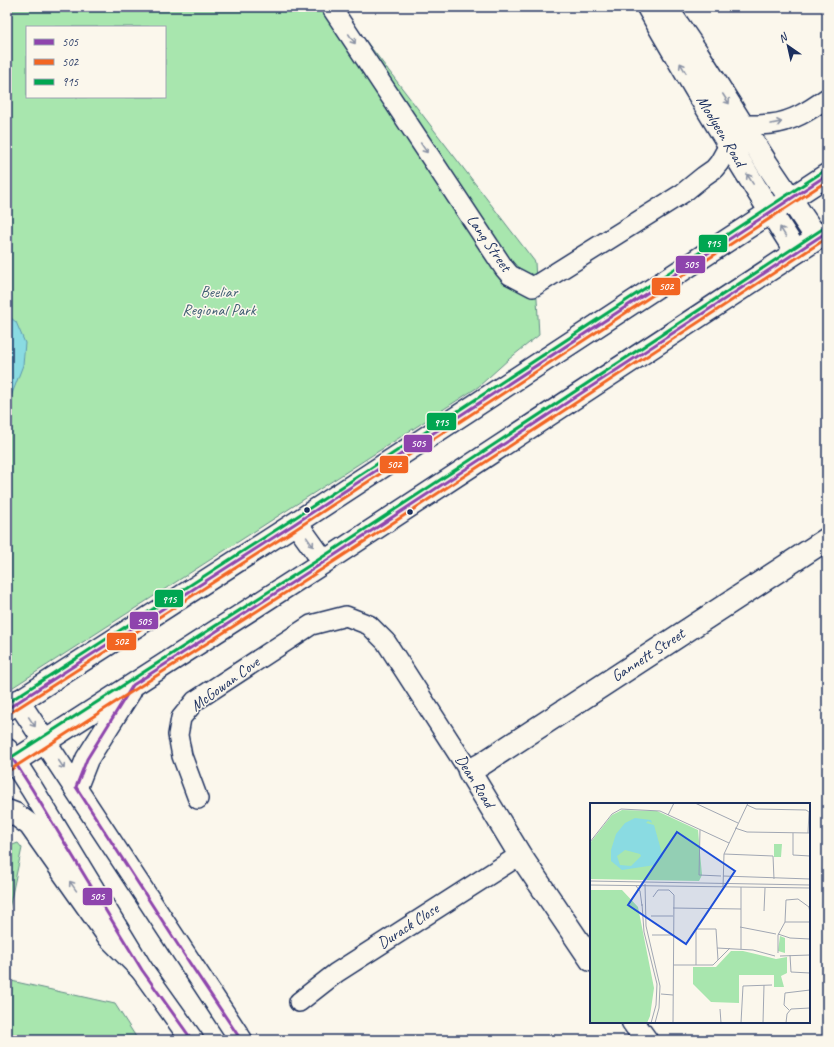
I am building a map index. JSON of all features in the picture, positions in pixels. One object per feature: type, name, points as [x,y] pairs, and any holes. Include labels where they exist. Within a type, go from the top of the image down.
[{"type":"main road","name":"Moolyeen Road","points":[[648,7],[729,145],[796,252]]},
{"type":"main road","name":"Moolyeen Road","points":[[666,7],[767,164],[791,199],[822,235]]},
{"type":"main road","points":[[241,1040],[76,787],[45,742],[13,705],[296,523],[827,176]]},
{"type":"main road","points":[[192,1040],[142,970],[32,789],[9,759],[45,742],[134,685],[822,235]]},
{"type":"main road","points":[[296,523],[324,562]]},
{"type":"main road","name":"Gannett Street","points":[[469,771],[827,539]]},
{"type":"main road","points":[[76,787],[87,759],[134,685]]},
{"type":"main road","name":"Dean Road","points":[[469,771],[520,855],[590,959]]},
{"type":"main road","points":[[7,811],[15,814],[30,824],[109,937],[142,970]]},
{"type":"main road","points":[[634,1023],[646,1040]]},
{"type":"street","name":"Lang Street","points":[[331,7],[504,268],[510,275],[533,287],[683,193],[720,163],[729,145]]},
{"type":"street","points":[[743,125],[772,124],[786,121],[808,111],[827,98]]},
{"type":"street","name":"Dean Road","points":[[346,616],[369,625],[386,642],[469,771]]},
{"type":"street","name":"McGowan Cove","points":[[198,799],[182,756],[178,735],[180,718],[195,701],[311,625],[346,616]]},
{"type":"street","name":"Durack Close","points":[[299,1002],[336,973],[520,855]]},
{"type":"green space","name":"Beeliar Regional Park","points":[[7,7],[340,7],[535,262],[539,335],[478,387],[7,691]]},
{"type":"green space","points":[[18,843],[22,848],[7,918],[7,847]]},
{"type":"green space","points":[[7,980],[115,1004],[138,1040],[7,1040]]},
{"type":"water","points":[[7,315],[16,322],[25,343],[23,365],[7,407]]},
{"type":"transit line","name":"915","points":[[7,703],[293,519],[824,171]]},
{"type":"transit line","name":"505","points":[[7,709],[296,523],[827,175]]},
{"type":"transit line","name":"502","points":[[10,713],[299,527],[827,181]]},
{"type":"transit line","name":"915","points":[[7,760],[321,558],[824,228]]},
{"type":"transit line","name":"505","points":[[241,1040],[76,787],[87,759],[133,685],[324,562],[827,232]]},
{"type":"transit line","name":"502","points":[[10,770],[327,566],[827,238]]},
{"type":"transit line","name":"505","points":[[7,750],[142,970],[192,1040]]}]
